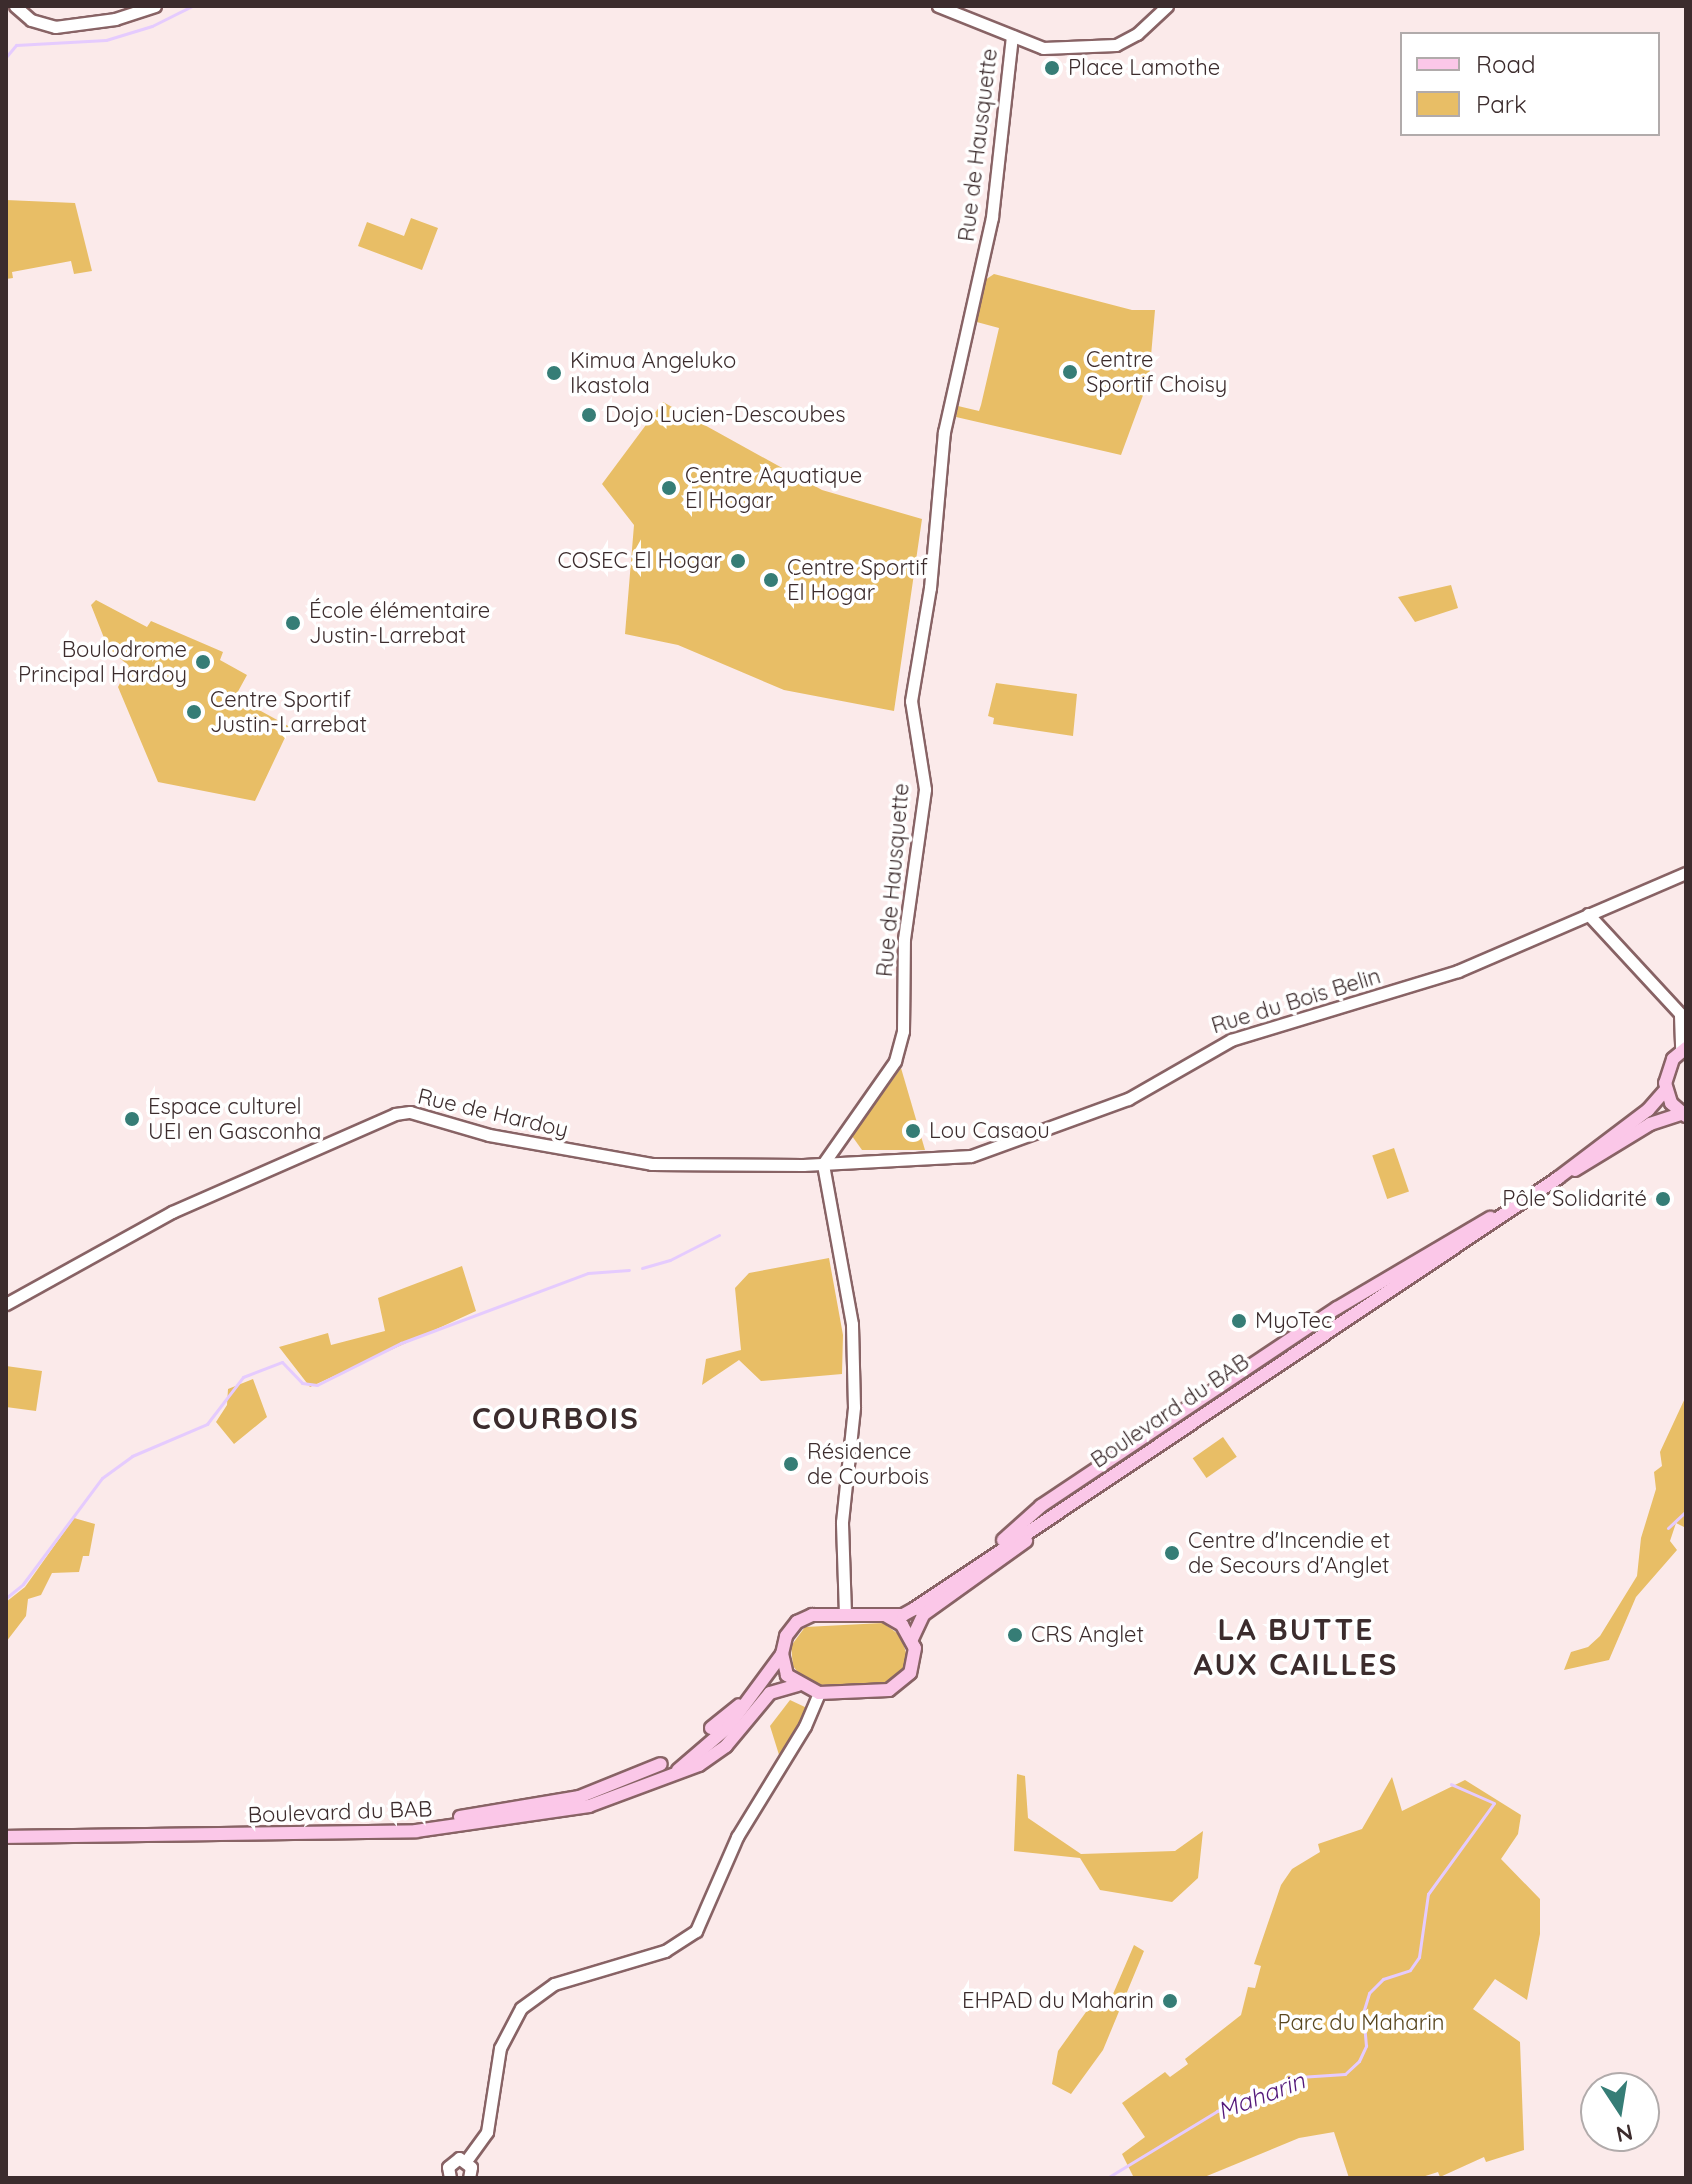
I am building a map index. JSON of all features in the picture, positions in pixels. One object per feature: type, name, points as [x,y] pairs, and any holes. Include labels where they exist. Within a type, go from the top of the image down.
[{"type":"main road","points":[[1684,1050],[1667,1070],[1666,1089],[1684,1115]]},
{"type":"main road","name":"Boulevard du BAB","points":[[1558,1178],[1648,1110],[1666,1089]]},
{"type":"main road","name":"Boulevard du BAB","points":[[885,1615],[914,1609],[1558,1178],[1650,1124],[1684,1115]]},
{"type":"main road","points":[[977,1564],[1041,1506],[1147,1434],[1392,1273],[1472,1225],[1508,1211]]},
{"type":"main road","name":"Boulevard du BAB","points":[[912,1639],[923,1615],[1024,1543],[1045,1520]]},
{"type":"main road","points":[[812,1615],[885,1615],[912,1639],[910,1673],[889,1690],[819,1693],[798,1685],[787,1675],[782,1654],[786,1636],[797,1622],[812,1615]]},
{"type":"main road","name":"Boulevard du BAB","points":[[669,1777],[728,1727],[760,1688],[782,1654]]},
{"type":"main road","name":"Boulevard du BAB","points":[[6,1837],[416,1831],[589,1806],[669,1777],[726,1746],[770,1693],[781,1685],[798,1685]]},
{"type":"main road","points":[[711,1728],[760,1688]]},
{"type":"main road","points":[[416,1831],[438,1820],[579,1797],[661,1764]]},
{"type":"street","points":[[6,11],[13,6],[31,20],[55,27],[115,19],[155,6]]},
{"type":"street","points":[[938,6],[963,10],[1012,36],[1043,48],[1116,45],[1137,34],[1167,6]]},
{"type":"street","name":"Rue de Hausquette","points":[[823,1164],[895,1061],[903,1031],[904,939],[925,789],[911,701],[930,588],[944,432],[992,217],[1012,36]]},
{"type":"street","name":"Rue du Bois Belin","points":[[823,1164],[992,1151],[1128,1099],[1231,1040],[1458,971],[1686,873]]},
{"type":"street","points":[[1588,914],[1683,1018],[1684,1050]]},
{"type":"street","name":"Rue de Hardoy","points":[[6,1304],[172,1212],[395,1114],[410,1112],[489,1135],[621,1161],[823,1164]]},
{"type":"street","points":[[845,1135],[856,1163]]},
{"type":"street","points":[[823,1164],[852,1324],[854,1407],[842,1522],[845,1614]]},
{"type":"street","points":[[469,2178],[466,2161],[487,2132],[500,2048],[521,2008],[554,1984],[665,1951],[696,1931],[737,1837],[805,1726],[819,1693]]},
{"type":"street","points":[[450,2178],[452,2161],[466,2161]]},
{"type":"green space","points":[[6,200],[75,203],[92,271],[74,274],[71,261],[12,272],[13,278],[6,279]]},
{"type":"green space","points":[[411,218],[438,228],[422,270],[358,246],[367,222],[404,236]]},
{"type":"green space","name":"Centre Sportif Choisy","points":[[994,274],[1132,310],[1155,310],[1149,379],[1121,455],[956,417],[958,406],[979,411],[981,405],[999,328],[973,321],[985,280]]},
{"type":"green space","name":"Centre Sportif El Hogar","points":[[663,402],[822,490],[922,519],[894,711],[784,690],[678,645],[625,634],[634,525],[602,484]]},
{"type":"green space","points":[[1451,585],[1458,608],[1415,622],[1398,597]]},
{"type":"green space","name":"Centre Sportif Justin-Larrebat","points":[[96,600],[147,627],[151,621],[223,652],[220,660],[247,675],[235,697],[290,727],[255,801],[158,782],[118,687],[129,666],[108,648],[91,605]]},
{"type":"green space","points":[[996,683],[1077,694],[1073,736],[993,724],[994,718],[988,716]]},
{"type":"green space","points":[[901,1068],[925,1150],[862,1150],[852,1136]]},
{"type":"green space","points":[[1394,1148],[1409,1191],[1387,1199],[1372,1155]]},
{"type":"green space","points":[[829,1258],[843,1335],[842,1374],[761,1381],[739,1360],[702,1385],[706,1359],[741,1350],[735,1288],[749,1273]]},
{"type":"green space","points":[[462,1266],[476,1311],[310,1387],[279,1347],[328,1333],[331,1345],[385,1331],[378,1298]]},
{"type":"green space","points":[[6,1366],[42,1371],[36,1411],[6,1407]]},
{"type":"green space","points":[[253,1379],[267,1417],[234,1444],[216,1422],[227,1405],[228,1389]]},
{"type":"green space","points":[[1686,1396],[1686,1528],[1676,1523],[1670,1541],[1677,1550],[1636,1597],[1609,1660],[1564,1670],[1571,1652],[1588,1647],[1600,1636],[1637,1576],[1641,1538],[1656,1489],[1654,1472],[1662,1466],[1660,1452]]},
{"type":"green space","points":[[1223,1437],[1237,1457],[1206,1478],[1193,1458]]},
{"type":"green space","points":[[74,1518],[95,1524],[89,1556],[83,1556],[79,1572],[52,1573],[41,1595],[28,1599],[26,1616],[6,1642],[6,1602],[25,1587]]},
{"type":"green space","points":[[883,1623],[901,1636],[907,1656],[904,1668],[888,1683],[819,1685],[802,1678],[793,1666],[791,1646],[805,1627]]},
{"type":"green space","points":[[790,1700],[807,1708],[780,1758],[770,1726]]},
{"type":"green space","points":[[1017,1774],[1025,1776],[1028,1818],[1081,1854],[1175,1851],[1203,1831],[1198,1878],[1172,1902],[1100,1890],[1080,1858],[1014,1851]]},
{"type":"green space","name":"Parc du Maharin","points":[[1392,1777],[1402,1811],[1465,1780],[1521,1815],[1518,1834],[1501,1859],[1540,1899],[1540,1934],[1527,2000],[1495,1979],[1473,2009],[1520,2042],[1524,2150],[1486,2162],[1484,2157],[1440,2177],[1438,2172],[1419,2178],[1349,2178],[1334,2132],[1299,2138],[1202,2178],[1134,2178],[1122,2154],[1145,2137],[1122,2103],[1165,2072],[1170,2077],[1188,2064],[1185,2059],[1241,2015],[1248,1987],[1255,1988],[1261,1966],[1254,1964],[1281,1885],[1292,1869],[1320,1852],[1318,1844],[1362,1829]]},
{"type":"green space","points":[[1134,1945],[1144,1951],[1103,2050],[1071,2094],[1052,2084],[1058,2051],[1086,2012],[1110,2001]]},
{"type":"waterway","points":[[6,57],[16,45],[106,40],[152,26],[192,6]]},
{"type":"waterway","points":[[642,1268],[670,1260],[719,1235]]},
{"type":"waterway","points":[[6,1598],[23,1584],[102,1478],[132,1456],[207,1424],[243,1377],[282,1362],[302,1383],[317,1385],[401,1343],[588,1273],[629,1270]]},
{"type":"waterway","name":"Maharin","points":[[1668,1528],[1686,1511]]},
{"type":"waterway","name":"Maharin","points":[[1107,2178],[1217,2111],[1299,2077],[1345,2074],[1359,2061],[1366,2046],[1363,2013],[1369,1993],[1383,1979],[1410,1970],[1419,1957],[1428,1894],[1494,1803],[1451,1784]]},
{"type":"place","name":"Place Lamothe","points":[[1052,68]]},
{"type":"place","name":"Centre Sportif Choisy","points":[[1070,372]]},
{"type":"place","name":"Kimua Angeluko Ikastola","points":[[554,373]]},
{"type":"place","name":"Dojo Lucien-Descoubes","points":[[589,415]]},
{"type":"place","name":"Centre Aquatique El Hogar","points":[[669,488]]},
{"type":"place","name":"COSEC El Hogar","points":[[738,561]]},
{"type":"place","name":"Centre Sportif El Hogar","points":[[771,580]]},
{"type":"place","name":"École élémentaire Justin-Larrebat","points":[[293,623]]},
{"type":"place","name":"Boulodrome Principal Hardoy","points":[[203,662]]},
{"type":"place","name":"Centre Sportif Justin-Larrebat","points":[[194,712]]},
{"type":"place","name":"Espace culturel UEI en Gasconha","points":[[132,1119]]},
{"type":"place","name":"Lou Casaou","points":[[913,1131]]},
{"type":"place","name":"Pôle Solidarité","points":[[1663,1199]]},
{"type":"place","name":"MyoTec","points":[[1239,1321]]},
{"type":"place","name":"Résidence de Courbois","points":[[791,1464]]},
{"type":"place","name":"Centre d'Incendie et de Secours d'Anglet","points":[[1172,1553]]},
{"type":"place","name":"CRS Anglet","points":[[1015,1635]]},
{"type":"place","name":"EHPAD du Maharin","points":[[1170,2001]]},
{"type":"district","name":"COURBOIS","points":[[556,1418]]},
{"type":"district","name":"LA BUTTE AUX CAILLES","points":[[1296,1646]]}]
